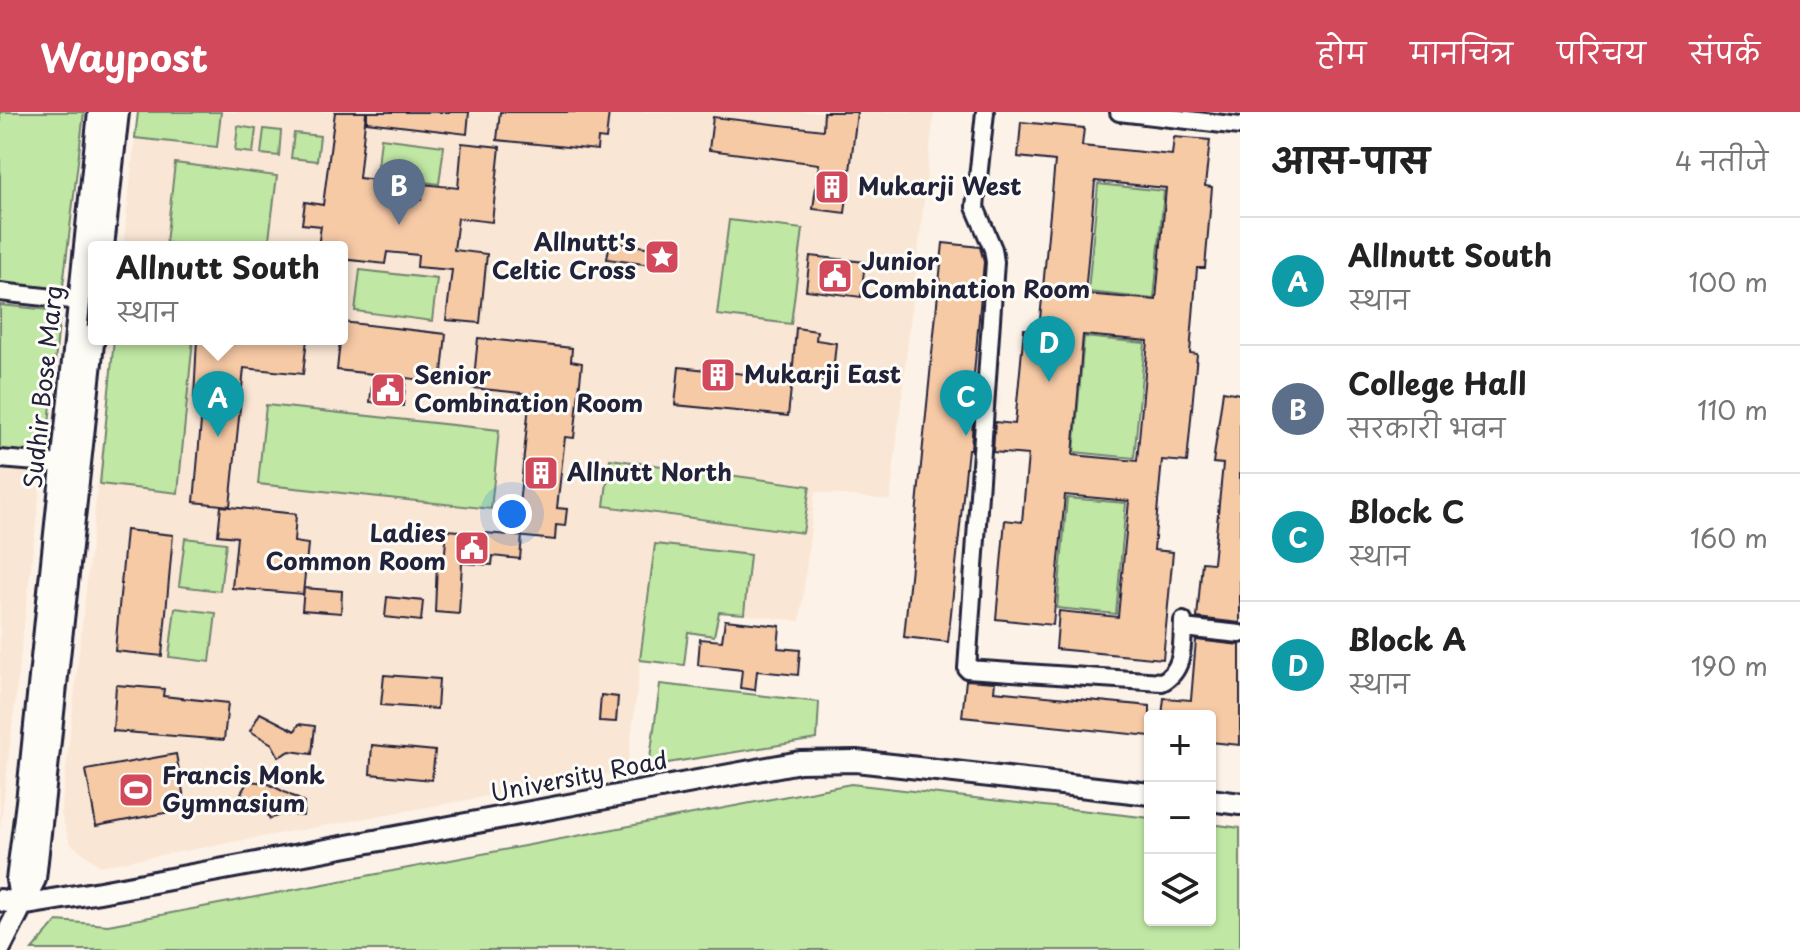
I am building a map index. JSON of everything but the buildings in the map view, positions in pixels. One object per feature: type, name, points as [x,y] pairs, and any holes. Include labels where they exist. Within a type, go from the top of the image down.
[{"type":"street","name":"Sudhir Bose Marg","points":[[21,905],[17,880],[99,112]]},
{"type":"street","points":[[104,241],[118,112]]},
{"type":"street","points":[[985,112],[975,201],[995,262],[967,669],[1162,682],[1173,677],[1179,667],[1183,625],[1240,634]]},
{"type":"street","points":[[1119,112],[1240,126]]},
{"type":"street","points":[[0,292],[80,301]]},
{"type":"street","name":"Sudhir Bose Marg","points":[[21,905],[35,879],[93,345]]},
{"type":"street","points":[[0,459],[62,464]]},
{"type":"street","name":"University Road","points":[[21,905],[800,762],[856,761],[1144,793]]},
{"type":"street","points":[[1216,801],[1240,804]]},
{"type":"street","points":[[0,900],[21,905],[0,948]]},
{"type":"shaded area","points":[[0,112],[84,112],[0,830]]},
{"type":"shaded area","points":[[138,112],[934,112],[890,500],[815,492],[800,621],[744,614],[749,555],[655,544],[627,771],[100,866],[70,843],[61,814],[113,345],[348,345],[348,241],[124,241]]},
{"type":"green space","points":[[0,112],[84,112],[62,294],[0,286]]},
{"type":"green space","points":[[138,112],[221,112],[217,147],[135,138]]},
{"type":"green space","points":[[238,126],[256,129],[253,153],[235,151]]},
{"type":"green space","points":[[264,129],[281,131],[279,156],[261,154]]},
{"type":"green space","points":[[294,133],[320,136],[317,161],[291,158]]},
{"type":"green space","points":[[381,138],[444,146],[439,184],[377,176]]},
{"type":"green space","points":[[175,163],[277,176],[269,241],[166,241]]},
{"type":"green space","points":[[1098,184],[1164,191],[1154,299],[1088,292]]},
{"type":"green space","points":[[729,220],[803,229],[791,324],[717,315]]},
{"type":"green space","points":[[360,270],[437,279],[432,321],[355,311]]},
{"type":"green space","points":[[0,305],[60,311],[46,456],[0,451]]},
{"type":"green space","points":[[1084,337],[1145,343],[1134,458],[1074,452]]},
{"type":"green space","points":[[113,345],[192,345],[178,493],[100,484]]},
{"type":"green space","points":[[266,405],[499,430],[491,509],[258,484]]},
{"type":"green space","points":[[610,459],[810,486],[803,533],[604,506]]},
{"type":"green space","points":[[1067,498],[1126,503],[1116,614],[1057,608]]},
{"type":"green space","points":[[185,538],[226,543],[220,591],[179,586]]},
{"type":"green space","points":[[655,544],[750,555],[744,614],[719,612],[714,636],[688,632],[684,665],[640,660]]},
{"type":"green space","points":[[175,608],[216,613],[210,662],[169,657]]},
{"type":"green space","points":[[660,684],[819,702],[817,739],[649,766]]},
{"type":"green space","points":[[851,784],[1144,817],[1144,926],[1216,926],[1216,825],[1240,828],[1240,950],[32,950],[57,921],[108,925]]},
{"type":"place","name":"Mukarji West","points":[[832,187]]},
{"type":"place","name":"College Hall","points":[[399,225]]},
{"type":"place","name":"Allnutt's Celtic Cross","points":[[662,257]]},
{"type":"place","name":"Junior Combination Room","points":[[835,276]]},
{"type":"place","name":"Mukarji East","points":[[718,375]]},
{"type":"place","name":"Block A","points":[[1049,382]]},
{"type":"place","name":"Senior Combination Room","points":[[388,390]]},
{"type":"place","name":"Block C","points":[[966,436]]},
{"type":"place","name":"Allnutt South","points":[[218,437]]},
{"type":"place","name":"Allnutt North","points":[[541,473]]},
{"type":"place","name":"Ladies Common Room","points":[[472,548]]},
{"type":"place","name":"Francis Monk Gymnasium","points":[[136,790]]}]
